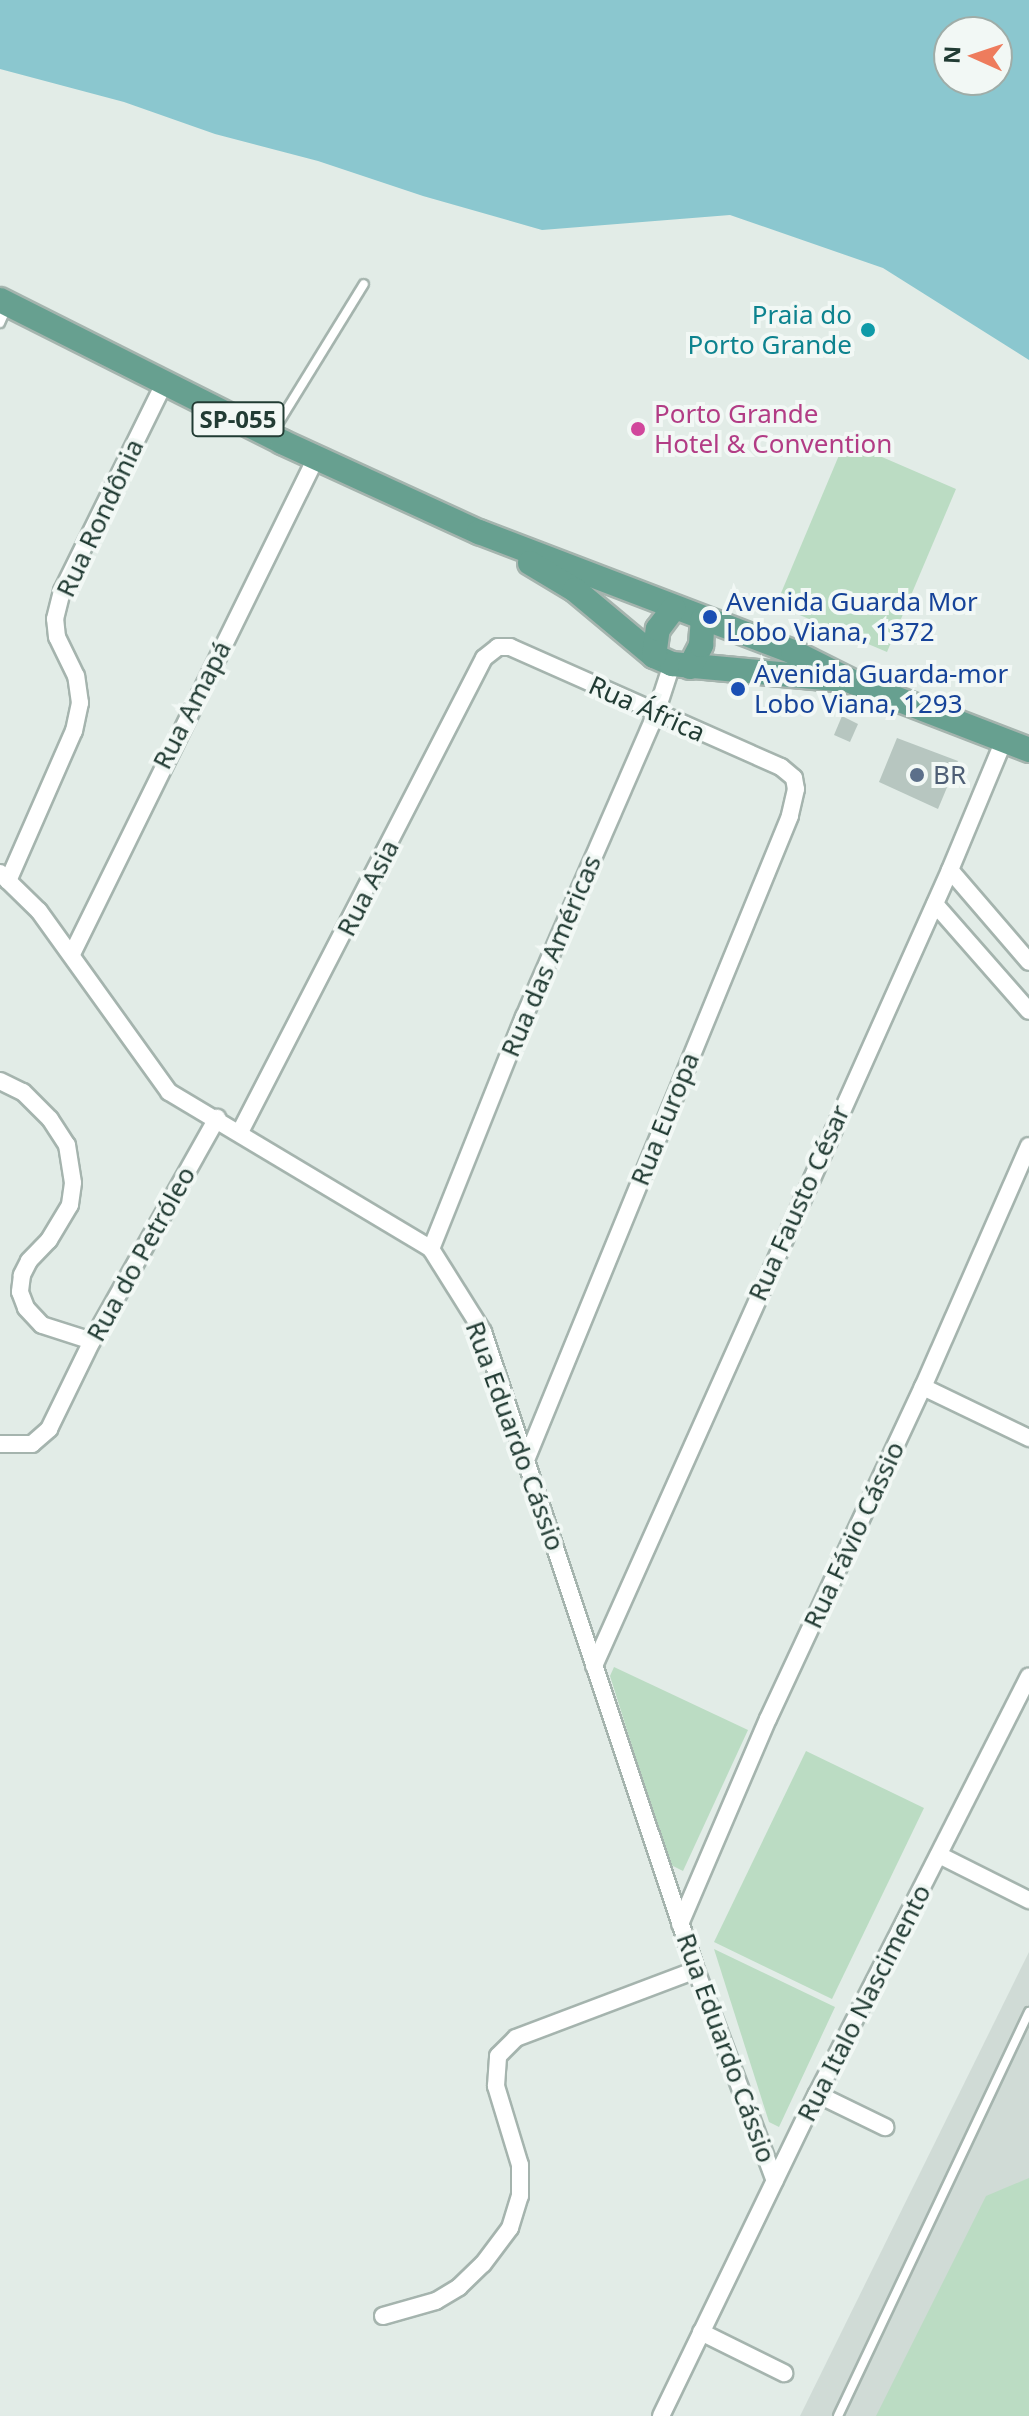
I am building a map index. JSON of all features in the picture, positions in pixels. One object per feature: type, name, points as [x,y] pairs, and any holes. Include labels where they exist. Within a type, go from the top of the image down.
[{"type":"main road","name":"SP-055","points":[[3,309],[165,382],[316,458],[479,532],[793,652],[853,682],[1029,750]]},
{"type":"main road","name":"SP-055","points":[[479,532],[575,590],[672,663],[853,682]]},
{"type":"main road","points":[[674,608],[658,629],[672,663],[701,645],[703,619]]},
{"type":"street","name":"Rua Rondônia","points":[[4,877],[74,731],[80,703],[76,676],[57,637],[55,619],[62,591],[165,382]]},
{"type":"street","name":"Rua Amapá","points":[[72,954],[316,458]]},
{"type":"street","name":"Rua África","points":[[498,647],[510,647],[781,767],[794,778]]},
{"type":"street","name":"Rua Asia","points":[[240,1132],[484,658],[498,647]]},
{"type":"street","name":"Rua das Américas","points":[[431,1249],[524,1017],[656,713],[672,663]]},
{"type":"street","name":"Rua Fausto César","points":[[594,1666],[935,904],[1004,740]]},
{"type":"street","name":"Rua Europa","points":[[526,1460],[790,816],[796,789],[794,778]]},
{"type":"street","points":[[950,870],[1029,962]]},
{"type":"street","name":"Rua Eduardo Cássio","points":[[4,877],[39,911],[169,1092],[431,1249],[483,1332],[680,1924],[775,2181]]},
{"type":"street","points":[[935,904],[1029,1011]]},
{"type":"street","points":[[0,1081],[23,1092],[50,1119],[67,1145],[73,1183],[70,1205],[49,1240],[29,1261],[22,1275],[20,1292],[26,1308],[42,1325],[92,1341]]},
{"type":"street","name":"Rua do Petróleo","points":[[0,1444],[32,1444],[49,1429],[92,1341],[217,1118]]},
{"type":"street","name":"Rua Fávio Cássio","points":[[680,1924],[768,1719],[923,1387],[1029,1146]]},
{"type":"street","points":[[923,1387],[1029,1438]]},
{"type":"street","name":"Rua Italo Nascimento","points":[[661,2416],[817,2094],[1029,1677]]},
{"type":"street","points":[[939,1855],[1029,1900]]},
{"type":"street","points":[[383,2316],[436,2301],[459,2287],[483,2264],[510,2228],[520,2196],[520,2165],[496,2086],[498,2056],[516,2038],[696,1970]]},
{"type":"street","points":[[817,2094],[885,2127]]},
{"type":"street","points":[[701,2332],[784,2373]]},
{"type":"lane","points":[[271,436],[364,284]]},
{"type":"lane","points":[[838,2416],[1029,2012]]},
{"type":"shaded area","points":[[1029,1952],[1029,2416],[800,2416]]},
{"type":"green space","points":[[845,441],[956,489],[887,652],[776,605]]},
{"type":"green space","points":[[614,1667],[748,1730],[683,1871],[669,1864],[610,1676]]},
{"type":"green space","points":[[806,1751],[924,1808],[832,1999],[714,1942]]},
{"type":"green space","points":[[714,1949],[835,2007],[779,2127],[769,2122]]},
{"type":"green space","points":[[1029,2178],[1029,2416],[876,2416],[986,2196]]},
{"type":"water","points":[[0,0],[1029,0],[1029,360],[883,268],[730,215],[542,230],[423,196],[318,161],[215,134],[124,102],[0,69]]},
{"type":"building","points":[[842,716],[858,724],[850,742],[834,735]]},
{"type":"building","name":"BR","points":[[897,738],[958,761],[938,809],[879,782]]},
{"type":"place","name":"Praia do Porto Grande","points":[[868,330]]},
{"type":"place","name":"Porto Grande Hotel & Convention","points":[[638,429]]},
{"type":"place","name":"Avenida Guarda Mor Lobo Viana, 1372","points":[[710,617]]},
{"type":"place","name":"Avenida Guarda-mor Lobo Viana, 1293","points":[[738,689]]},
{"type":"place","name":"BR","points":[[917,775]]}]
